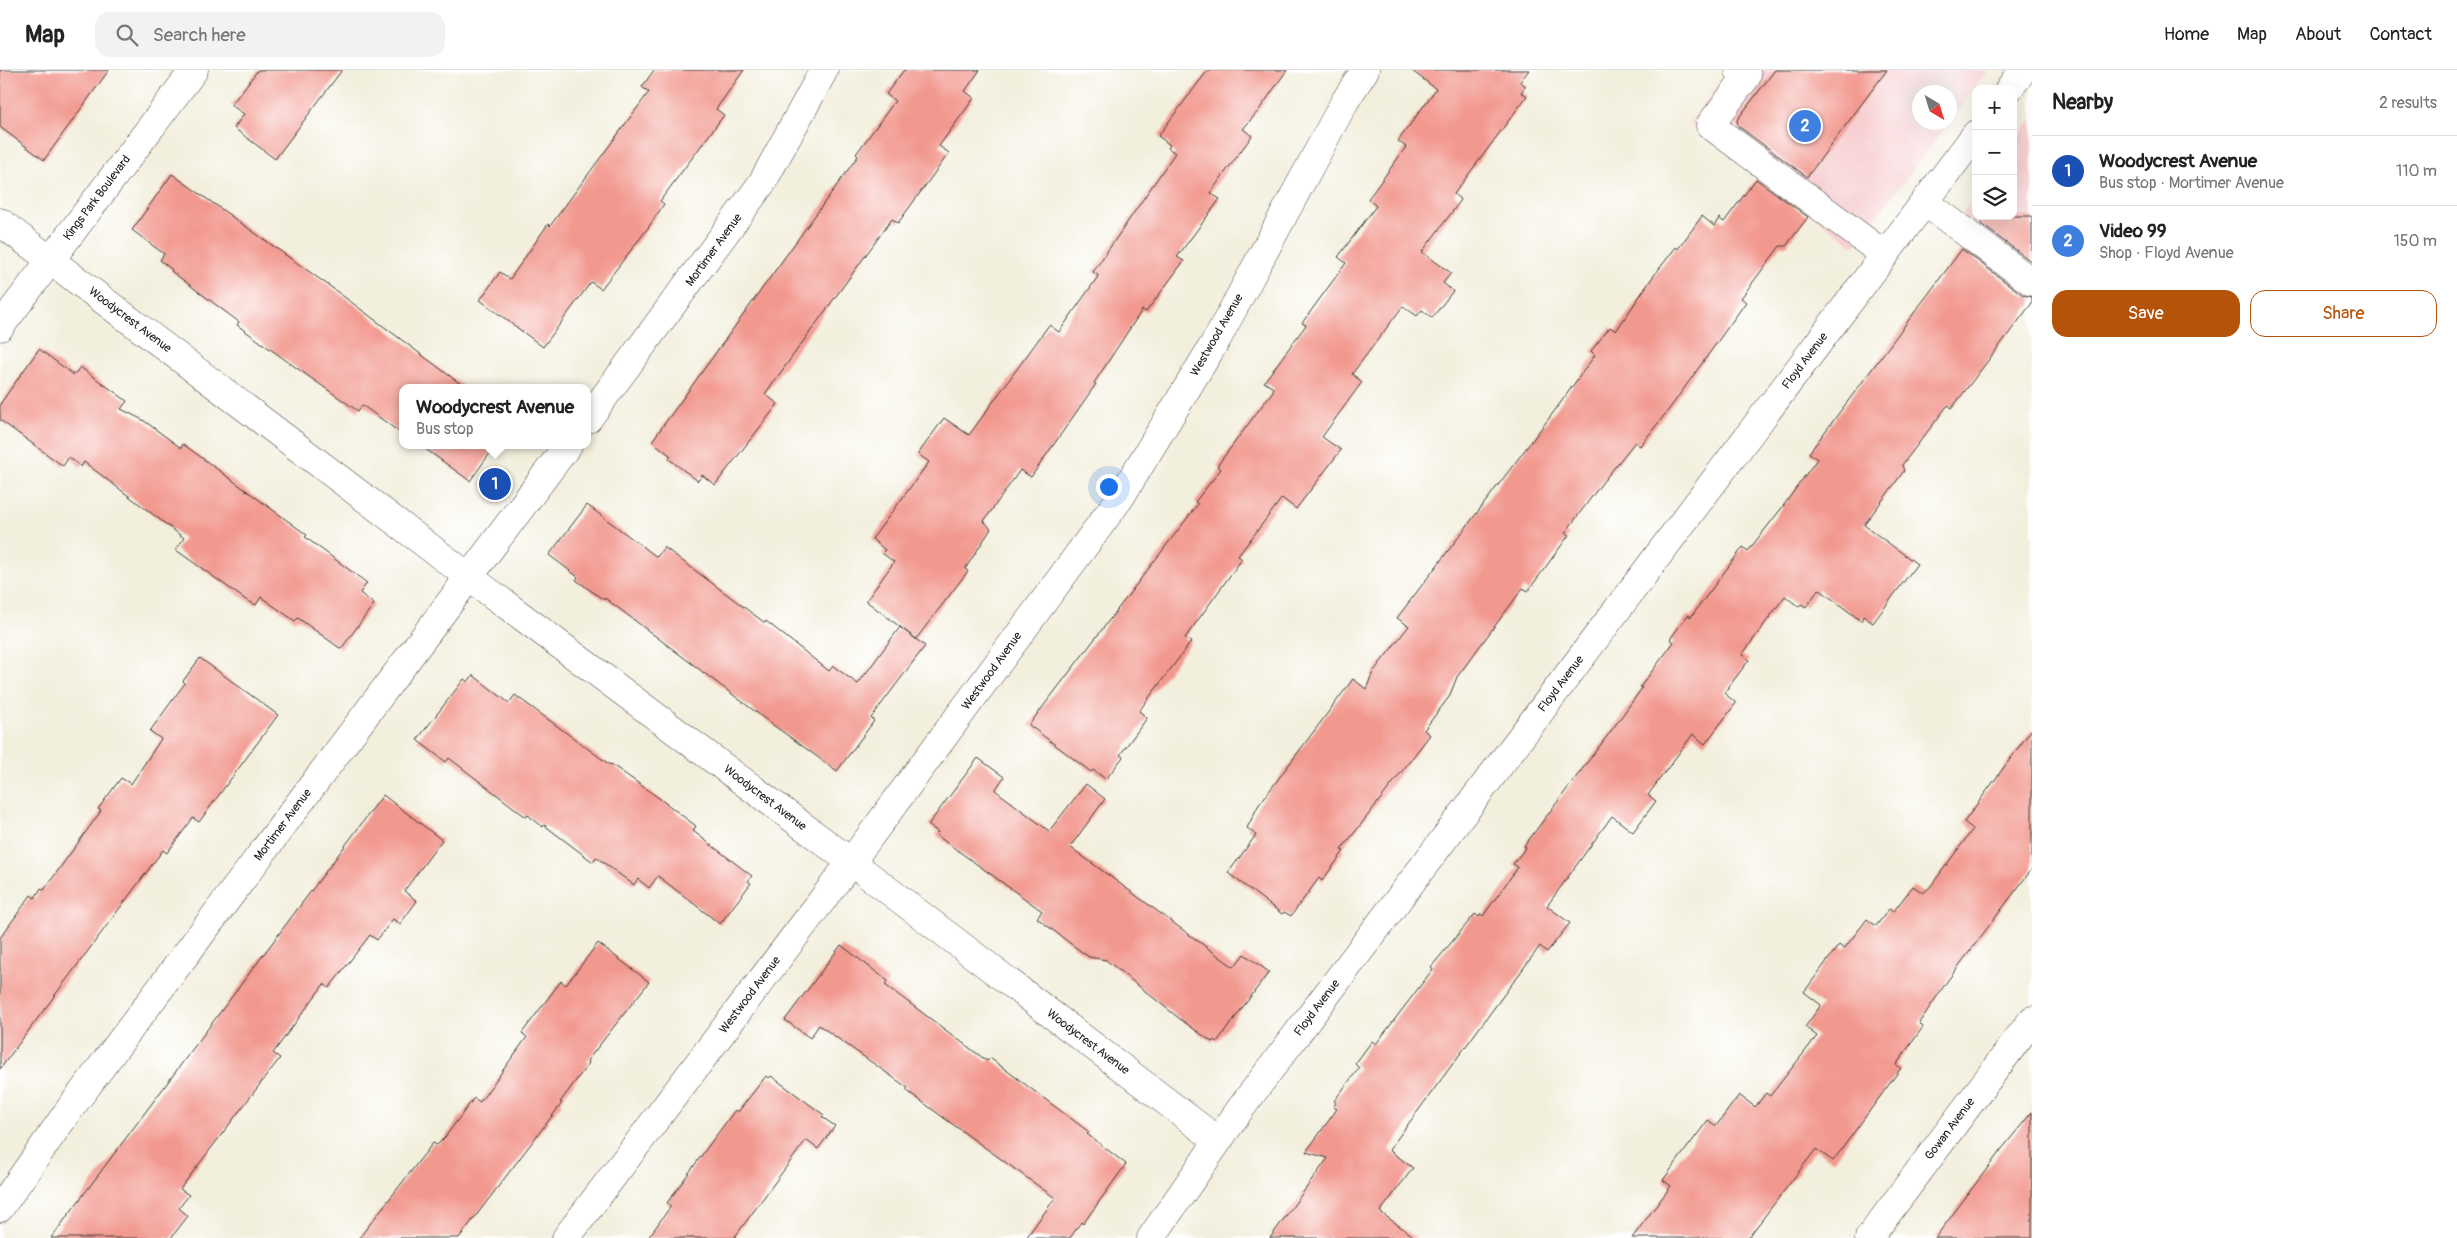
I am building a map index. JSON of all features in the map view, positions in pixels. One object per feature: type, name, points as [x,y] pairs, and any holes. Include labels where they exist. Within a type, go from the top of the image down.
[{"type":"street","name":"Kings Park Boulevard","points":[[0,327],[194,70]]},
{"type":"street","name":"Mortimer Avenue","points":[[591,415],[762,183],[824,70]]},
{"type":"street","name":"Westwood Avenue","points":[[566,1238],[851,862],[1120,498],[1217,339],[1345,101],[1366,70]]},
{"type":"street","points":[[1739,70],[1747,76],[1710,125],[1885,254]]},
{"type":"street","points":[[2012,85],[2023,70]]},
{"type":"street","name":"Floyd Avenue","points":[[1151,1238],[1217,1140],[1972,139]]},
{"type":"street","points":[[1925,202],[2032,282]]},
{"type":"street","name":"Woodycrest Avenue","points":[[0,222],[469,577],[851,862],[1217,1140]]},
{"type":"street","name":"Mortimer Avenue","points":[[0,1208],[69,1110],[565,449]]},
{"type":"street","name":"Gowan Avenue","points":[[1868,1238],[2032,1020]]},
{"type":"shaded area","points":[[1724,70],[1988,70],[1977,85],[1972,85],[1972,92],[1957,112],[1957,85],[1912,85],[1912,130],[1944,130],[1854,246],[1689,123],[1729,74]]},
{"type":"shaded area","points":[[2032,119],[2032,298],[1946,234],[1972,200],[1972,220],[2017,220],[2017,139]]},
{"type":"building","points":[[0,70],[109,70],[44,160],[0,127]]},
{"type":"building","points":[[258,70],[342,70],[275,159],[234,128],[244,114],[231,105]]},
{"type":"building","points":[[654,70],[744,70],[716,109],[724,115],[660,201],[664,204],[648,228],[601,289],[591,282],[543,347],[480,300],[500,272],[510,279],[548,224],[550,226],[649,92],[642,87]]},
{"type":"building","points":[[904,70],[980,70],[965,91],[974,98],[939,146],[949,153],[898,223],[892,219],[765,394],[778,404],[715,485],[702,475],[698,481],[669,459],[671,456],[652,441],[858,156],[856,154],[895,101],[886,94]]},
{"type":"building","points":[[1208,70],[1287,70],[1243,129],[1252,136],[1210,193],[1220,199],[1177,257],[1184,261],[1146,312],[1142,310],[1094,383],[1096,384],[1031,477],[1020,470],[984,521],[991,529],[965,569],[968,571],[916,639],[866,601],[894,562],[882,553],[885,550],[872,539],[929,462],[918,454],[944,418],[969,435],[1049,325],[1059,332],[1097,278],[1098,275],[1093,272],[1175,153],[1168,148],[1170,145],[1158,136]]},
{"type":"building","points":[[1411,70],[1529,70],[1520,82],[1526,86],[1521,92],[1527,96],[1454,194],[1461,200],[1422,252],[1451,273],[1443,283],[1453,291],[1432,318],[1422,310],[1417,316],[1403,306],[1352,374],[1362,382],[1322,437],[1341,450],[1296,509],[1282,498],[1238,556],[1242,559],[1185,638],[1191,642],[1139,711],[1147,718],[1120,755],[1123,757],[1106,779],[1093,770],[1091,772],[1029,725],[1198,504],[1195,502],[1221,469],[1217,466],[1273,391],[1273,388],[1264,382],[1306,325],[1302,323],[1346,263],[1338,257],[1376,206],[1368,199],[1406,147],[1398,141],[1436,89]]},
{"type":"building","points":[[1775,70],[1887,70],[1807,177],[1738,126],[1737,120]]},
{"type":"building","points":[[172,174],[335,290],[461,384],[399,384],[399,432],[362,405],[358,411],[237,325],[239,322],[171,271],[160,260],[164,254],[132,230]]},
{"type":"building","points":[[1756,179],[1808,217],[1786,246],[1780,246],[1741,298],[1746,302],[1670,408],[1640,446],[1635,442],[1602,483],[1565,533],[1569,535],[1528,591],[1523,588],[1457,677],[1449,697],[1424,730],[1430,735],[1341,850],[1344,851],[1322,881],[1319,878],[1291,916],[1284,912],[1282,914],[1228,873],[1256,835],[1247,828],[1258,806],[1353,679],[1366,689],[1373,672],[1409,626],[1397,618],[1556,409],[1595,355],[1591,351],[1610,327],[1616,331],[1652,278],[1676,247],[1678,249],[1702,216],[1714,226],[1719,218],[1724,222]]},
{"type":"building","points":[[2017,216],[2032,216],[2032,262],[1981,224],[1984,220],[2017,220]]},
{"type":"building","points":[[1962,249],[2023,295],[2032,297],[2032,303],[1952,408],[1948,405],[1902,465],[1904,471],[1864,525],[1917,564],[1873,623],[1863,616],[1861,621],[1819,589],[1806,607],[1801,604],[1799,607],[1785,596],[1742,655],[1749,660],[1724,693],[1736,703],[1705,744],[1693,734],[1648,795],[1656,801],[1633,832],[1612,816],[1547,906],[1570,923],[1547,952],[1540,946],[1389,1150],[1413,1168],[1380,1212],[1416,1238],[1270,1238],[1328,1158],[1306,1152],[1337,1109],[1333,1107],[1336,1103],[1334,1101],[1359,1068],[1355,1064],[1372,1041],[1376,1044],[1433,969],[1431,967],[1475,914],[1479,917],[1481,914],[1483,916],[1518,867],[1513,864],[1526,847],[1524,846],[1642,688],[1640,687],[1674,642],[1670,639],[1688,615],[1691,617],[1743,547],[1748,551],[1781,509],[1817,459],[1809,453]]},
{"type":"building","points":[[39,349],[74,375],[80,367],[127,401],[121,409],[143,420],[181,448],[183,444],[307,535],[305,537],[367,583],[360,593],[374,604],[341,649],[298,618],[295,621],[261,597],[256,605],[246,600],[176,550],[184,538],[84,462],[81,467],[69,457],[63,466],[0,420],[0,404]]},
{"type":"building","points":[[426,449],[493,449],[470,481]]},
{"type":"building","points":[[587,505],[657,557],[664,547],[765,623],[766,621],[829,671],[833,666],[858,684],[900,627],[925,646],[871,718],[874,721],[837,771],[605,598],[604,600],[576,580],[578,577],[549,555]]},
{"type":"building","points":[[200,658],[278,715],[199,822],[193,818],[167,853],[163,850],[0,1069],[0,938],[31,895],[35,898],[41,888],[44,890],[101,811],[98,809],[121,778],[131,784],[161,739],[150,731],[185,683],[183,681]]},
{"type":"building","points":[[473,675],[509,703],[515,695],[610,765],[659,798],[696,826],[693,831],[752,876],[748,881],[751,883],[720,924],[658,876],[649,888],[638,879],[634,885],[596,857],[593,862],[544,825],[543,827],[528,815],[526,817],[449,758],[446,762],[417,740],[464,679],[468,682]]},
{"type":"building","points":[[2032,729],[2032,869],[1948,980],[1919,1023],[1923,1027],[1896,1065],[1901,1068],[1833,1161],[1816,1149],[1748,1238],[1632,1238],[1671,1186],[1663,1180],[1708,1120],[1716,1126],[1739,1095],[1755,1107],[1766,1093],[1770,1096],[1817,1036],[1805,1027],[1821,1005],[1804,992],[1839,945],[1844,949],[1867,919],[1876,926],[1889,909],[1893,912],[1913,886],[1923,893],[1930,887],[1973,829],[1964,822]]},
{"type":"building","points":[[978,758],[1004,777],[995,790],[1049,831],[1086,784],[1105,799],[1070,847],[1234,967],[1244,954],[1269,972],[1217,1042],[1214,1040],[1212,1042],[1180,1019],[1106,960],[1089,957],[1075,947],[1037,918],[1042,911],[936,835],[938,832],[928,825]]},
{"type":"building","points":[[383,795],[442,840],[404,891],[417,901],[400,924],[393,919],[377,940],[370,935],[329,988],[324,984],[273,1053],[280,1058],[180,1189],[189,1195],[179,1208],[188,1216],[171,1238],[51,1238]]},
{"type":"building","points":[[598,943],[649,982],[587,1061],[589,1063],[560,1102],[562,1103],[459,1238],[359,1238],[433,1143],[437,1145],[445,1137],[474,1098],[480,1102],[527,1037],[522,1033],[561,981],[566,985]]},
{"type":"building","points":[[841,945],[888,981],[885,985],[987,1061],[990,1058],[1089,1132],[1087,1134],[1126,1164],[1083,1224],[1081,1222],[1070,1238],[1026,1238],[1055,1198],[906,1090],[908,1088],[819,1025],[810,1038],[785,1020]]},
{"type":"building","points":[[766,1076],[769,1078],[771,1076],[824,1115],[822,1117],[835,1126],[818,1149],[806,1140],[734,1238],[648,1238],[671,1206],[667,1203],[704,1152],[735,1110],[738,1112]]},
{"type":"building","points":[[2032,1112],[2032,1238],[1935,1238],[2001,1150]]},
{"type":"place","name":"Video 99","points":[[1805,126]]},
{"type":"place","name":"Woodycrest Avenue","points":[[495,484]]}]
